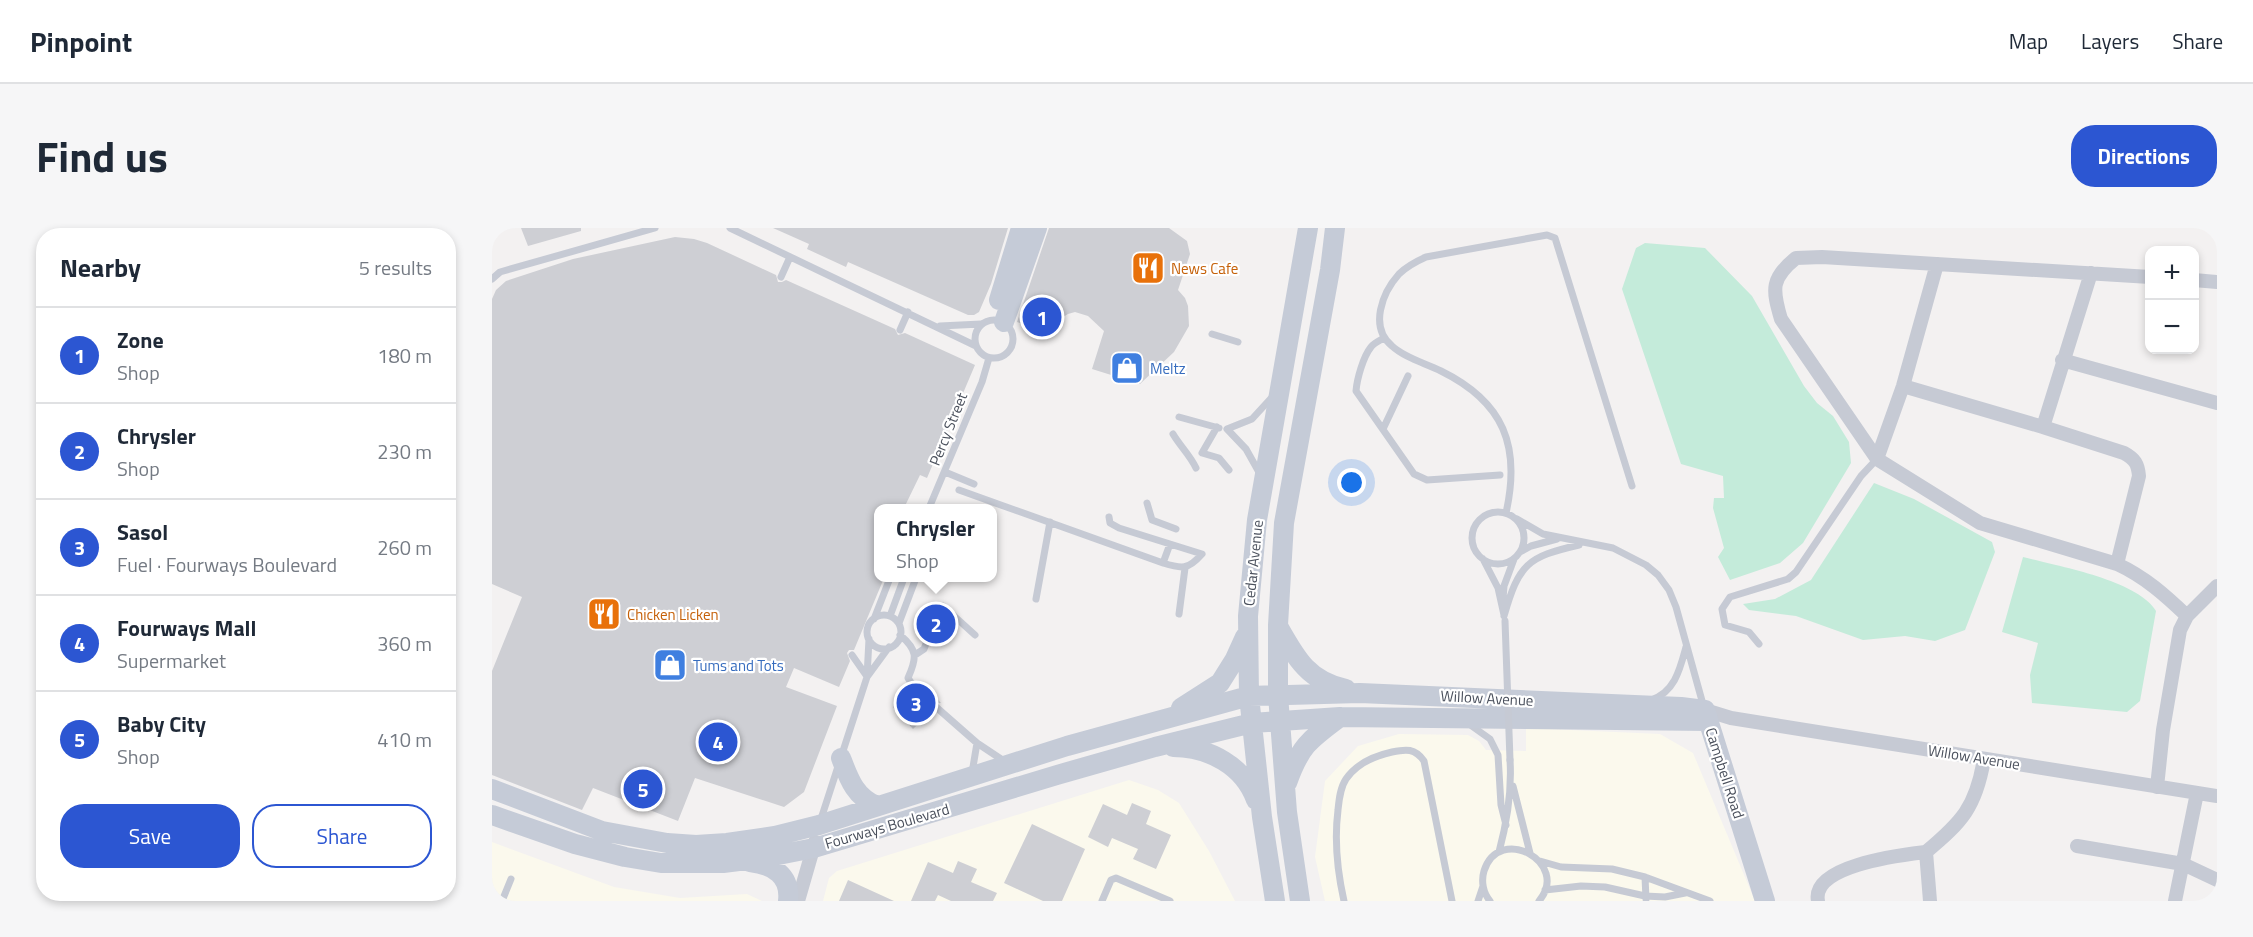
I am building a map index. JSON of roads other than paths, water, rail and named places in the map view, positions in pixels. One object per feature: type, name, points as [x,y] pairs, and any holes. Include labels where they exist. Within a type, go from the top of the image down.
[{"type":"street","points":[[993,322],[1020,228]]},
{"type":"street","points":[[993,322],[1037,228]]},
{"type":"street","name":"Cedar Avenue","points":[[1300,901],[1285,789],[1278,695],[1278,624],[1284,523],[1330,270],[1335,228]]},
{"type":"street","points":[[1330,270],[1342,228]]},
{"type":"street","name":"Cedar Avenue","points":[[1275,901],[1262,817],[1249,696],[1248,616],[1257,520],[1307,232]]},
{"type":"street","points":[[2145,277],[1822,257],[1796,258],[1777,277],[1774,298],[1781,319],[1877,459],[1980,523],[2116,564],[2138,574],[2187,616]]},
{"type":"street","points":[[1877,459],[1903,386],[1937,264]]},
{"type":"street","points":[[2043,427],[2091,273]]},
{"type":"street","points":[[2199,280],[2217,282]]},
{"type":"street","points":[[2062,360],[2217,403]]},
{"type":"street","points":[[1903,386],[2043,427],[2124,453],[2134,459],[2139,476],[2116,564]]},
{"type":"street","points":[[2157,787],[2163,730],[2180,630],[2187,616],[2217,586]]},
{"type":"street","points":[[1163,719],[1220,683],[1244,640],[1248,616]]},
{"type":"street","points":[[1278,624],[1302,665],[1314,676],[1330,686],[1360,693]]},
{"type":"street","name":"Willow Avenue","points":[[1278,695],[1360,693],[1631,705],[1731,718],[2217,796]]},
{"type":"street","name":"Fourways Boulevard","points":[[492,789],[613,833],[667,843],[696,845],[727,843],[776,836],[819,825],[1009,764],[1163,719],[1249,696],[1278,695]]},
{"type":"street","name":"Willow Avenue","points":[[1280,720],[1340,717],[1676,722],[1706,716]]},
{"type":"street","name":"Campbell Road","points":[[1706,716],[1765,901]]},
{"type":"street","points":[[1285,789],[1300,752],[1316,735],[1340,717]]},
{"type":"street","name":"Fourways Boulevard","points":[[492,815],[575,844],[625,857],[671,864],[741,861],[814,848],[1155,747],[1252,723],[1280,720]]},
{"type":"street","points":[[1676,722],[1689,728],[1706,745],[1727,780]]},
{"type":"street","points":[[1155,747],[1185,747],[1202,751],[1231,766],[1249,784],[1262,817]]},
{"type":"street","points":[[841,758],[850,782],[857,792],[866,801],[877,806]]},
{"type":"street","points":[[1818,901],[1817,892],[1820,886],[1833,876],[1881,857],[1926,852],[1952,830],[1974,799],[1980,783],[1984,759]]},
{"type":"street","points":[[2175,901],[2197,793]]},
{"type":"street","points":[[798,901],[819,825]]},
{"type":"street","points":[[2077,846],[2183,864],[2217,880]]},
{"type":"street","points":[[1926,852],[1930,901]]},
{"type":"street","points":[[741,861],[764,864],[779,871],[787,884],[788,901]]},
{"type":"lane","points":[[492,279],[500,272],[655,228]]},
{"type":"lane","points":[[730,228],[938,326],[976,346],[989,358],[1001,357],[1011,349],[1012,332],[993,322],[938,326]]},
{"type":"lane","points":[[1530,853],[1512,781],[1505,618],[1498,588],[1473,545],[1474,529],[1484,516],[1492,513],[1506,513],[1511,489],[1512,464],[1503,426],[1477,393],[1460,381],[1393,347],[1384,338],[1378,318],[1383,302],[1400,273],[1412,263],[1426,257],[1551,235],[1555,238],[1632,486]]},
{"type":"lane","points":[[781,277],[790,257]]},
{"type":"lane","points":[[900,330],[908,312]]},
{"type":"lane","points":[[976,346],[975,334],[993,322]]},
{"type":"lane","points":[[1212,334],[1238,342]]},
{"type":"lane","points":[[1384,338],[1372,345],[1368,352],[1356,391],[1414,474],[1427,480],[1500,475]]},
{"type":"lane","name":"Percy Street","points":[[931,504],[982,382],[989,358]]},
{"type":"lane","points":[[1383,429],[1408,376]]},
{"type":"lane","points":[[1179,417],[1227,429],[1252,418],[1281,388]]},
{"type":"lane","points":[[1217,427],[1202,453],[1219,458],[1229,470]]},
{"type":"lane","points":[[1227,429],[1245,448],[1264,481]]},
{"type":"lane","points":[[1173,434],[1180,446],[1191,456],[1196,468]]},
{"type":"lane","points":[[1759,644],[1749,632],[1725,625],[1722,609],[1725,603],[1730,597],[1788,579],[1796,572],[1861,476],[1877,459]]},
{"type":"lane","points":[[945,472],[974,484]]},
{"type":"lane","points":[[959,490],[1163,563],[1185,568],[1193,565],[1202,554],[1119,528],[1110,523],[1109,517]]},
{"type":"lane","points":[[1147,503],[1152,520],[1176,529]]},
{"type":"lane","name":"Campbell Road","points":[[1506,513],[1543,534],[1613,548],[1646,565],[1658,575],[1669,590],[1676,607],[1706,716]]},
{"type":"lane","points":[[1517,519],[1524,535],[1520,552]]},
{"type":"lane","points":[[1036,598],[1050,522]]},
{"type":"lane","name":"Campbell Road","points":[[1514,559],[1520,552],[1532,546],[1559,539]]},
{"type":"lane","points":[[1505,618],[1512,589],[1524,568],[1544,554],[1585,543]]},
{"type":"lane","points":[[1163,563],[1170,544]]},
{"type":"lane","points":[[1482,559],[1498,564],[1514,559]]},
{"type":"lane","points":[[1502,604],[1504,586],[1514,559]]},
{"type":"lane","points":[[1179,614],[1185,568]]},
{"type":"lane","points":[[819,825],[867,677],[869,639],[867,628],[888,582]]},
{"type":"lane","points":[[890,616],[903,582]]},
{"type":"lane","points":[[867,677],[900,635],[899,623],[915,582]]},
{"type":"lane","points":[[915,656],[924,649],[940,608],[943,606],[975,635]]},
{"type":"lane","points":[[873,618],[890,616],[899,623]]},
{"type":"lane","points":[[900,635],[909,642],[915,656],[915,662],[908,678],[914,687]]},
{"type":"lane","points":[[869,639],[878,647],[889,648]]},
{"type":"lane","points":[[1631,705],[1653,699],[1671,686],[1679,671],[1686,644]]},
{"type":"lane","points":[[852,655],[867,677]]},
{"type":"lane","points":[[936,707],[977,743],[1009,764]]},
{"type":"lane","points":[[1452,718],[1467,723],[1482,732],[1494,746],[1498,755],[1501,805],[1506,825]]},
{"type":"lane","points":[[971,776],[977,743]]},
{"type":"lane","points":[[1344,901],[1337,871],[1335,833],[1340,794],[1345,781],[1357,767],[1375,756],[1411,750],[1419,753],[1424,761],[1452,901]]},
{"type":"lane","points":[[1490,901],[1483,886],[1482,876],[1485,867],[1498,852],[1506,825],[1512,781]]},
{"type":"lane","points":[[1498,852],[1520,849],[1540,861],[1561,867],[1612,869],[1645,877],[1710,901]]},
{"type":"lane","points":[[1540,861],[1546,878],[1541,897]]},
{"type":"lane","points":[[1645,877],[1646,899]]},
{"type":"lane","points":[[1102,901],[1111,880],[1116,878],[1170,901]]},
{"type":"lane","points":[[502,901],[511,879]]},
{"type":"lane","points":[[1478,901],[1483,886]]},
{"type":"lane","points":[[1541,897],[1581,886],[1605,887],[1646,899],[1685,893]]},
{"type":"place","name":"News Cafe","points":[[1148,268]]},
{"type":"place","name":"Zone","points":[[1042,317]]},
{"type":"place","name":"Meltz","points":[[1127,368]]},
{"type":"place","name":"Chicken Licken","points":[[604,614]]},
{"type":"place","name":"Chrysler","points":[[936,624]]},
{"type":"place","name":"Tums and Tots","points":[[670,665]]},
{"type":"place","name":"Sasol","points":[[916,703]]},
{"type":"place","name":"Fourways Mall","points":[[718,742]]},
{"type":"place","name":"Baby City","points":[[643,789]]}]
